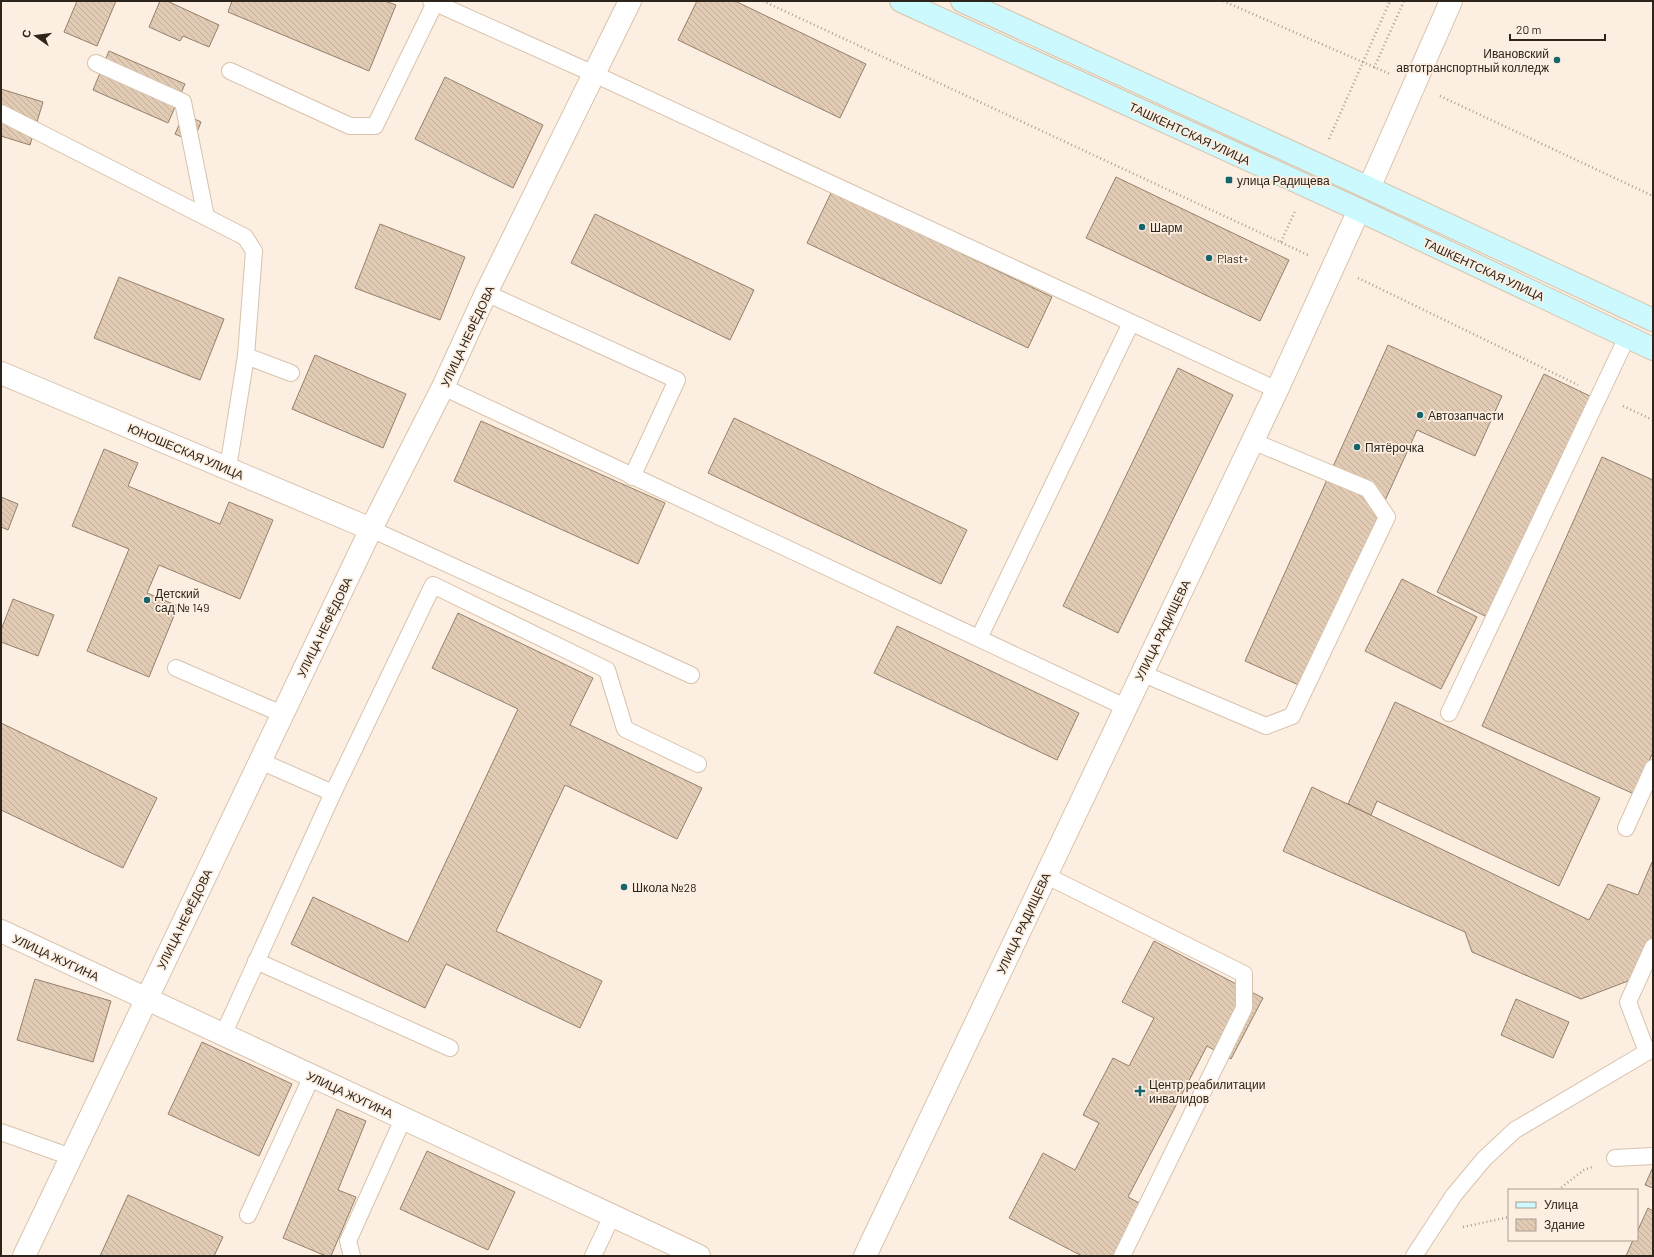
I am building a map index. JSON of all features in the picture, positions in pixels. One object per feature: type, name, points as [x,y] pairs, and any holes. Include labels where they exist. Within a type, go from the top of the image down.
[{"type":"main road","name":"ТАШКЕНТСКАЯ УЛИЦА","points":[[901,1],[1359,210],[1653,349]]},
{"type":"main road","name":"ТАШКЕНТСКАЯ УЛИЦА","points":[[962,1],[1318,164],[1653,320]]},
{"type":"main road","name":"УЛИЦА РАДИЩЕВА","points":[[1359,210],[1369,188]]},
{"type":"street","name":"УЛИЦА НЕФЁДОВА","points":[[24,1256],[371,528],[443,387],[486,293],[630,1]]},
{"type":"street","name":"УЛИЦА РАДИЩЕВА","points":[[1369,188],[1451,1]]},
{"type":"street","name":"УЛИЦА РАДИЩЕВА","points":[[865,1256],[1141,673],[1277,390],[1359,210]]},
{"type":"street","name":"ЮНОШЕСКАЯ УЛИЦА","points":[[1,373],[371,528]]},
{"type":"street","name":"УЛИЦА ЖУГИНА","points":[[1,931],[698,1256]]},
{"type":"lane","points":[[230,71],[350,126],[375,126],[433,2],[594,74],[1277,390]]},
{"type":"lane","points":[[96,63],[183,102],[206,217]]},
{"type":"lane","points":[[1,112],[245,237],[254,251],[246,356],[228,468]]},
{"type":"lane","points":[[486,293],[677,380],[632,477]]},
{"type":"lane","points":[[979,638],[1131,323]]},
{"type":"lane","points":[[1449,713],[1627,337]]},
{"type":"lane","points":[[246,356],[291,373]]},
{"type":"lane","points":[[443,387],[1125,707]]},
{"type":"lane","points":[[1141,673],[1266,726],[1292,716],[1387,517],[1368,489],[1252,441]]},
{"type":"lane","points":[[371,528],[691,675]]},
{"type":"lane","points":[[223,1034],[333,793],[433,585],[607,670],[625,729],[698,764]]},
{"type":"lane","points":[[176,668],[282,714]]},
{"type":"lane","points":[[260,761],[333,793]]},
{"type":"lane","points":[[1626,828],[1653,768]]},
{"type":"lane","points":[[1045,876],[1244,974],[1244,1008],[1122,1256]]},
{"type":"lane","points":[[1414,1256],[1454,1195],[1484,1159],[1515,1130],[1650,1051],[1628,1002],[1653,946]]},
{"type":"lane","points":[[256,961],[450,1048]]},
{"type":"lane","points":[[248,1215],[312,1076]]},
{"type":"lane","points":[[352,1256],[348,1241],[403,1119]]},
{"type":"lane","points":[[1,1132],[71,1157]]},
{"type":"lane","points":[[1615,1158],[1653,1156]]},
{"type":"lane","points":[[594,1256],[612,1216]]},
{"type":"path","points":[[763,1],[1281,242],[1653,420]]},
{"type":"path","points":[[1224,1],[1374,68],[1414,84],[1653,196]]},
{"type":"path","points":[[1318,164],[1390,1]]},
{"type":"path","points":[[1374,68],[1404,1]]},
{"type":"path","points":[[1281,242],[1307,187]]},
{"type":"path","points":[[1559,1189],[1584,1170],[1615,1158]]},
{"type":"building","points":[[77,1],[116,1],[97,46],[64,32]]},
{"type":"building","points":[[160,1],[167,1],[219,25],[209,47],[183,36],[180,41],[149,27]]},
{"type":"building","points":[[232,1],[385,1],[396,5],[369,71],[228,12]]},
{"type":"building","points":[[697,1],[735,1],[866,64],[840,118],[678,40]]},
{"type":"building","points":[[109,51],[185,84],[168,123],[93,90]]},
{"type":"building","points":[[445,77],[543,125],[513,188],[415,139]]},
{"type":"building","points":[[1,89],[43,102],[30,145],[1,136]]},
{"type":"building","points":[[184,114],[201,122],[193,142],[175,134]]},
{"type":"building","points":[[1116,177],[1289,260],[1260,321],[1086,238]]},
{"type":"building","points":[[832,191],[1052,297],[1028,348],[807,243]]},
{"type":"building","points":[[595,214],[754,290],[730,340],[571,263]]},
{"type":"building","points":[[380,224],[465,257],[440,320],[355,288]]},
{"type":"building","points":[[119,277],[224,319],[200,380],[94,338]]},
{"type":"building","points":[[1388,345],[1502,396],[1475,456],[1417,430],[1301,686],[1245,661]]},
{"type":"building","points":[[315,355],[406,394],[383,448],[292,409]]},
{"type":"building","points":[[1178,368],[1233,395],[1118,633],[1063,606]]},
{"type":"building","points":[[1544,374],[1594,398],[1487,617],[1437,592]]},
{"type":"building","points":[[734,418],[967,530],[941,584],[708,473]]},
{"type":"building","points":[[481,421],[665,503],[638,564],[454,481]]},
{"type":"building","points":[[104,449],[138,463],[128,486],[220,524],[229,502],[273,520],[240,599],[159,565],[147,593],[178,606],[149,677],[87,651],[129,549],[72,526]]},
{"type":"building","points":[[1602,457],[1653,480],[1653,752],[1634,794],[1482,726]]},
{"type":"building","points":[[1,497],[18,504],[8,530],[1,527]]},
{"type":"building","points":[[1402,579],[1477,617],[1441,689],[1365,651]]},
{"type":"building","points":[[13,599],[54,615],[38,656],[1,642],[1,630]]},
{"type":"building","points":[[458,613],[593,678],[570,725],[702,788],[677,839],[565,785],[496,931],[602,981],[580,1028],[446,964],[425,1008],[291,944],[313,897],[408,942],[518,709],[432,668]]},
{"type":"building","points":[[897,626],[1079,713],[1057,760],[874,673]]},
{"type":"building","points":[[1395,702],[1600,798],[1559,886],[1377,801],[1371,815],[1348,804]]},
{"type":"building","points":[[1,723],[157,798],[123,868],[1,810]]},
{"type":"building","points":[[1312,787],[1589,920],[1608,884],[1638,895],[1652,862],[1653,951],[1641,976],[1581,999],[1472,952],[1465,932],[1283,851]]},
{"type":"building","name":"Центр реабилитации инвалидов","points":[[1154,941],[1263,998],[1231,1059],[1207,1046],[1128,1197],[1152,1210],[1128,1256],[1082,1256],[1009,1218],[1043,1153],[1075,1170],[1099,1123],[1083,1115],[1113,1058],[1129,1066],[1154,1018],[1122,1002]]},
{"type":"building","points":[[35,979],[111,1001],[93,1062],[17,1040]]},
{"type":"building","points":[[1516,999],[1569,1022],[1553,1058],[1501,1035]]},
{"type":"building","points":[[202,1042],[292,1084],[259,1156],[168,1114]]},
{"type":"building","points":[[337,1109],[366,1121],[338,1190],[356,1197],[331,1256],[326,1256],[283,1238]]},
{"type":"building","points":[[427,1151],[515,1192],[488,1250],[400,1209]]},
{"type":"building","points":[[1653,1167],[1653,1188],[1645,1185]]},
{"type":"building","points":[[128,1195],[223,1237],[214,1256],[100,1256]]},
{"type":"building","points":[[1648,1208],[1653,1211],[1653,1256],[1626,1256],[1633,1241],[1638,1241],[1638,1230]]},
{"type":"place","name":"Ивановский автотранспортный колледж","points":[[1557,60]]},
{"type":"place","name":"улица Радищева","points":[[1229,180]]},
{"type":"place","name":"Шарм","points":[[1142,227]]},
{"type":"place","name":"Plast+","points":[[1209,258]]},
{"type":"place","name":"Автозапчасти","points":[[1420,415]]},
{"type":"place","name":"Пятёрочка","points":[[1357,447]]},
{"type":"place","name":"Детский сад № 149","points":[[147,600]]},
{"type":"place","name":"Школа №28","points":[[624,887]]},
{"type":"place","name":"Центр реабилитации инвалидов","points":[[1140,1091]]}]
